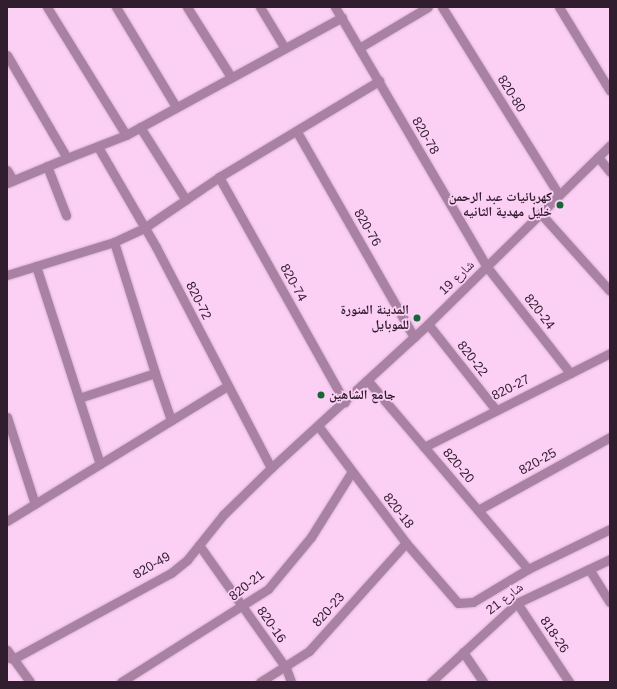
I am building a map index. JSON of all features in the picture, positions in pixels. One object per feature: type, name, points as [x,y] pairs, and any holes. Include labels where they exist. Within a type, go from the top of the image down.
[{"type":"street","points":[[47,7],[126,135]]},
{"type":"street","points":[[116,7],[176,107]]},
{"type":"street","points":[[187,7],[231,77]]},
{"type":"street","points":[[260,7],[284,47]]},
{"type":"street","name":"820-78","points":[[335,7],[487,267]]},
{"type":"street","points":[[359,48],[428,7]]},
{"type":"street","name":"820-80","points":[[442,7],[559,195]]},
{"type":"street","points":[[559,7],[610,92]]},
{"type":"street","points":[[7,170],[10,181],[126,135],[284,47],[342,17]]},
{"type":"street","points":[[7,55],[67,158]]},
{"type":"street","points":[[7,275],[114,242],[144,228],[219,177],[297,132],[378,81]]},
{"type":"street","points":[[140,127],[186,200]]},
{"type":"street","name":"820-76","points":[[297,132],[414,337]]},
{"type":"street","name":"شارع 19","points":[[319,427],[487,267],[610,145]]},
{"type":"street","name":"820-72","points":[[98,147],[144,228],[271,468]]},
{"type":"street","points":[[598,158],[610,172]]},
{"type":"street","points":[[47,166],[66,215]]},
{"type":"street","name":"820-74","points":[[219,177],[345,402]]},
{"type":"street","points":[[541,214],[610,292]]},
{"type":"street","points":[[114,242],[171,420]]},
{"type":"street","points":[[36,266],[100,464]]},
{"type":"street","name":"820-24","points":[[487,267],[570,373]]},
{"type":"street","name":"820-22","points":[[428,324],[496,410]]},
{"type":"street","name":"820-27","points":[[424,447],[610,353]]},
{"type":"street","points":[[79,398],[155,373]]},
{"type":"street","name":"820-20","points":[[368,381],[528,569]]},
{"type":"street","points":[[7,521],[227,386]]},
{"type":"street","points":[[7,417],[35,504]]},
{"type":"street","name":"820-49","points":[[10,658],[171,573],[271,468],[319,427]]},
{"type":"street","name":"820-18","points":[[319,427],[351,473],[406,543],[453,600],[463,604]]},
{"type":"street","name":"820-25","points":[[478,510],[610,437]]},
{"type":"street","name":"820-21","points":[[122,682],[243,607],[268,589],[311,537],[351,473]]},
{"type":"street","name":"شارع 21","points":[[463,604],[477,600],[528,569],[610,529]]},
{"type":"street","name":"820-23","points":[[260,682],[286,668],[309,651],[406,543]]},
{"type":"street","name":"820-16","points":[[199,545],[286,668],[291,682]]},
{"type":"street","name":"شارع 21","points":[[431,682],[517,603],[610,559]]},
{"type":"street","points":[[590,569],[610,602]]},
{"type":"street","name":"818-26","points":[[517,603],[569,682]]},
{"type":"street","points":[[7,650],[10,658],[30,682]]},
{"type":"street","points":[[463,652],[483,682]]},
{"type":"place","name":"كهربائيات عبد الرحمن خليل مهدية الثانيه","points":[[560,205]]},
{"type":"place","name":"المدينة المنورة للموبايل","points":[[417,318]]},
{"type":"place","name":"جامع الشاهين","points":[[321,395]]}]
